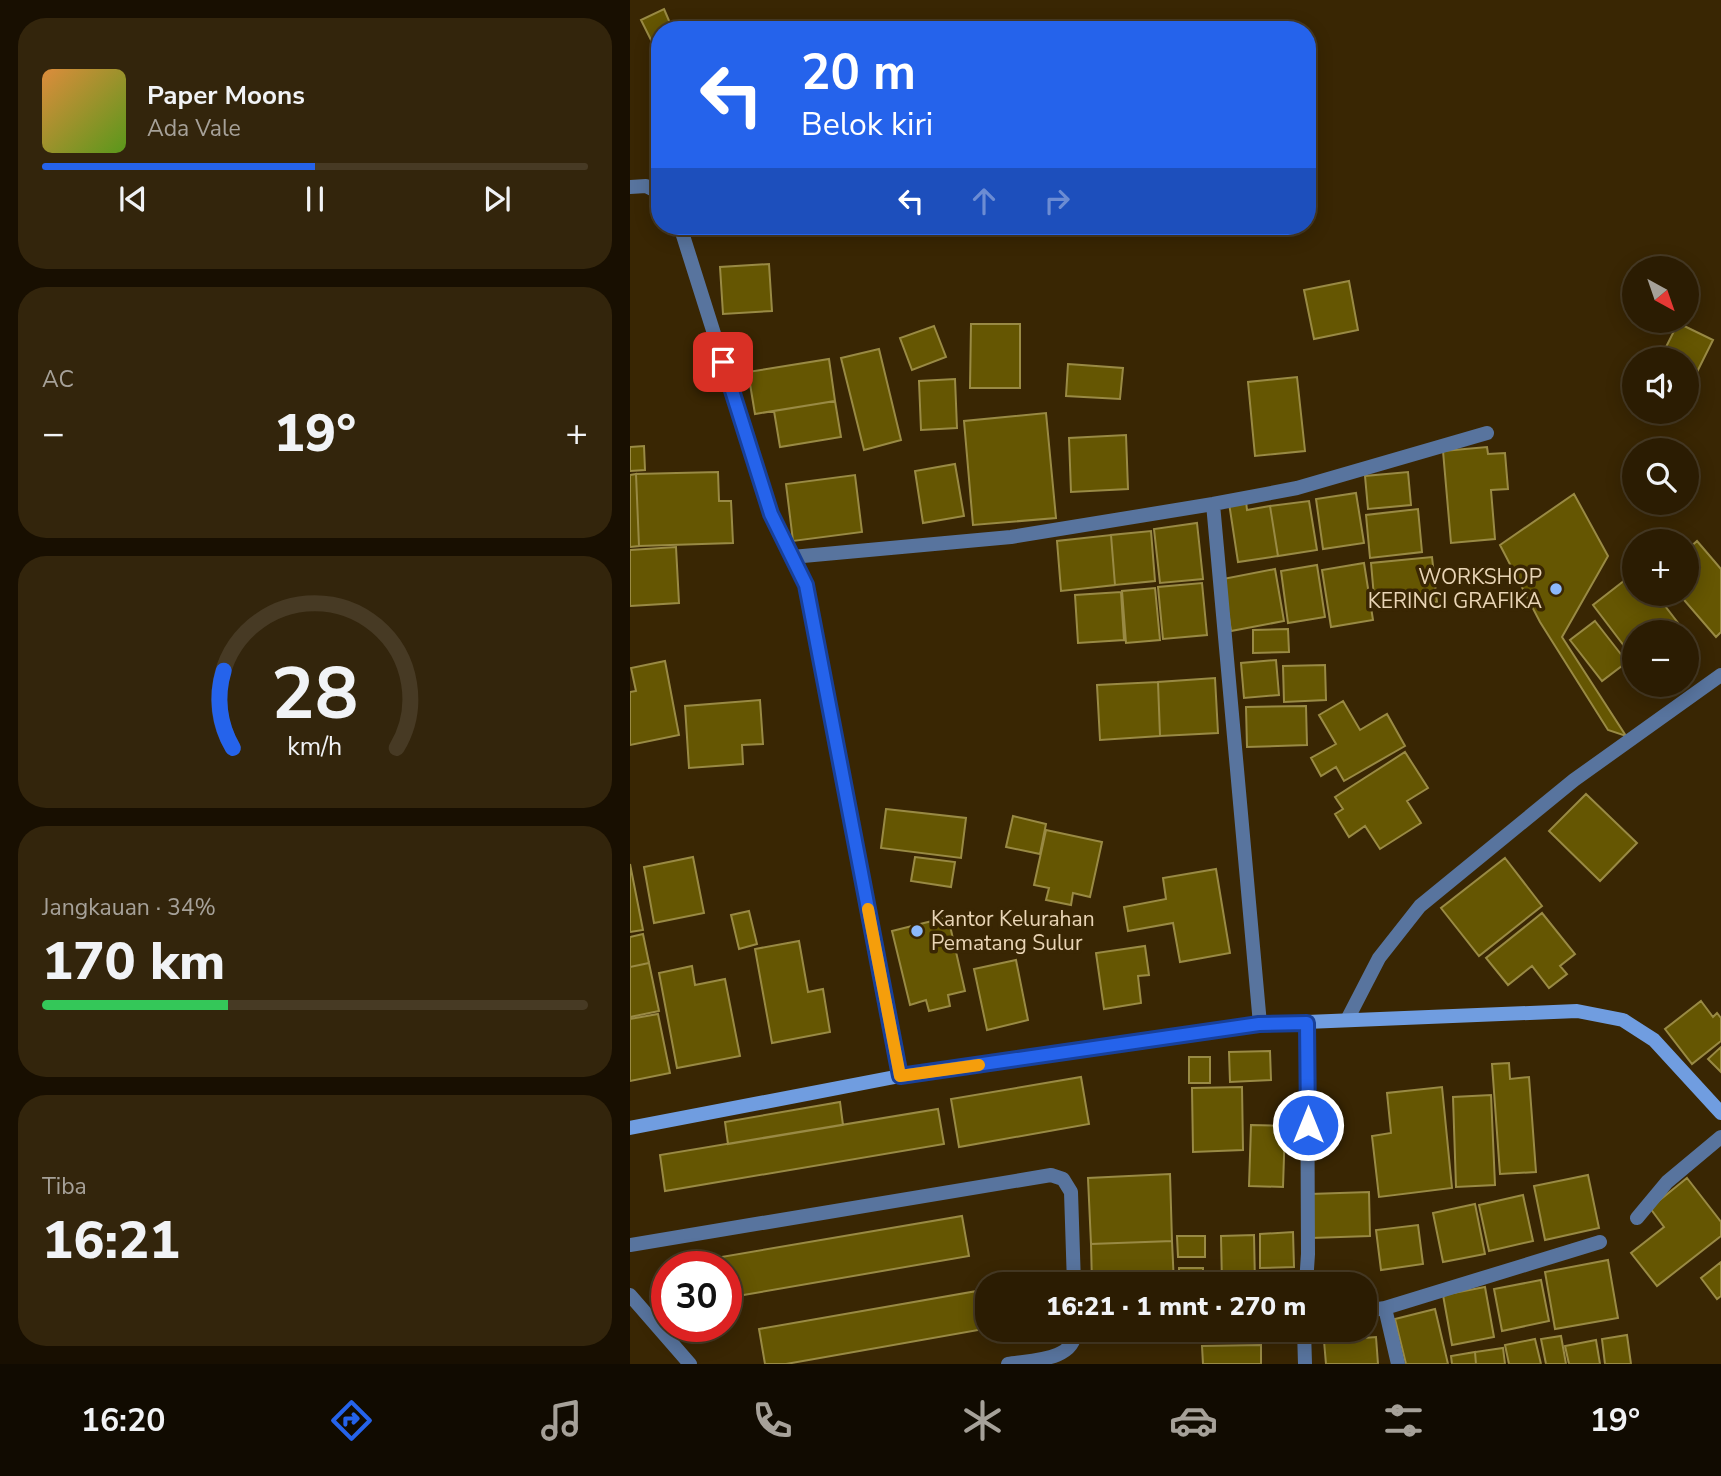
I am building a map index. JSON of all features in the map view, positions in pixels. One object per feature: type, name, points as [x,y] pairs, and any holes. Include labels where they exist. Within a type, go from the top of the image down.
[{"type":"street","points":[[630,187],[646,186],[651,188]]},
{"type":"street","points":[[683,235],[771,514],[806,585],[900,1076]]},
{"type":"street","points":[[792,557],[1012,537],[1213,504],[1297,488],[1487,433]]},
{"type":"street","points":[[1213,504],[1259,1024]]},
{"type":"street","points":[[1347,1020],[1379,958],[1420,906],[1574,780],[1721,675]]},
{"type":"street","points":[[630,1128],[900,1076],[1259,1024],[1577,1011],[1623,1020],[1654,1040],[1721,1113]]},
{"type":"street","points":[[1307,1023],[1307,1272]]},
{"type":"street","points":[[1637,1218],[1667,1182],[1721,1137]]},
{"type":"street","points":[[630,1245],[1051,1175],[1063,1179],[1071,1192],[1074,1272]]},
{"type":"street","points":[[1377,1309],[1600,1242]]},
{"type":"street","points":[[630,1295],[690,1364]]},
{"type":"street","points":[[1385,1308],[1398,1364]]},
{"type":"street","points":[[1008,1364],[1056,1355],[1069,1350],[1074,1342]]},
{"type":"street","points":[[1304,1342],[1305,1364]]},
{"type":"building","points":[[664,9],[669,21],[651,21],[651,40],[641,20]]},
{"type":"building","points":[[769,264],[772,311],[723,314],[720,267]]},
{"type":"building","points":[[1349,281],[1358,330],[1314,339],[1304,290]]},
{"type":"building","points":[[971,324],[1020,324],[1020,388],[970,388]]},
{"type":"building","points":[[934,326],[946,357],[912,370],[900,338]]},
{"type":"building","points":[[1673,333],[1699,333],[1713,340],[1699,368],[1699,347],[1666,347]]},
{"type":"building","points":[[879,349],[901,440],[864,450],[841,358]]},
{"type":"building","points":[[829,359],[835,401],[755,414],[748,372]]},
{"type":"building","points":[[1068,364],[1123,368],[1120,399],[1066,396]]},
{"type":"building","points":[[1297,377],[1305,451],[1255,456],[1248,382]]},
{"type":"building","points":[[955,379],[957,428],[921,430],[919,381]]},
{"type":"building","points":[[835,401],[841,437],[780,447],[774,411]]},
{"type":"building","points":[[1046,413],[1056,518],[973,525],[964,421]]},
{"type":"building","points":[[1126,435],[1128,489],[1071,492],[1069,438]]},
{"type":"building","points":[[644,446],[645,470],[630,471],[630,447]]},
{"type":"building","points":[[1487,447],[1488,454],[1505,453],[1508,489],[1491,490],[1495,539],[1451,543],[1443,451]]},
{"type":"building","points":[[955,464],[964,516],[923,523],[915,471]]},
{"type":"building","points":[[718,472],[719,501],[731,501],[733,543],[639,546],[636,474]]},
{"type":"building","points":[[1408,472],[1411,505],[1368,509],[1365,476]]},
{"type":"building","points":[[636,474],[639,546],[630,547],[630,475]]},
{"type":"building","points":[[855,475],[862,532],[793,541],[786,484]]},
{"type":"building","points":[[1356,493],[1364,543],[1323,549],[1316,499]]},
{"type":"building","name":"WORKSHOP KERINCI GRAFIKA","points":[[1574,494],[1608,556],[1562,637],[1626,736],[1608,730],[1540,622],[1500,545]]},
{"type":"building","points":[[1246,501],[1247,510],[1270,506],[1278,556],[1238,562],[1229,503]]},
{"type":"building","points":[[1309,501],[1317,550],[1278,556],[1270,506]]},
{"type":"building","points":[[1418,509],[1422,552],[1370,558],[1366,515]]},
{"type":"building","points":[[1197,523],[1203,579],[1160,583],[1154,529]]},
{"type":"building","points":[[1151,531],[1155,581],[1115,585],[1111,535]]},
{"type":"building","points":[[1111,535],[1115,585],[1061,591],[1057,541]]},
{"type":"building","points":[[1699,543],[1721,569],[1721,632],[1716,637],[1689,606],[1699,606]]},
{"type":"building","points":[[676,547],[679,603],[630,606],[630,550]]},
{"type":"building","points":[[1432,557],[1437,602],[1375,608],[1371,563]]},
{"type":"building","points":[[1364,563],[1373,620],[1331,627],[1322,570]]},
{"type":"building","points":[[1317,565],[1325,617],[1288,623],[1281,571]]},
{"type":"building","points":[[1275,569],[1284,621],[1231,631],[1223,579]]},
{"type":"building","points":[[1622,582],[1622,606],[1665,606],[1676,620],[1622,620],[1622,643],[1593,605]]},
{"type":"building","points":[[1202,583],[1207,635],[1163,639],[1158,587]]},
{"type":"building","points":[[1155,588],[1160,640],[1126,643],[1122,591]]},
{"type":"building","points":[[1121,592],[1124,640],[1078,643],[1075,595]]},
{"type":"building","points":[[1595,621],[1622,656],[1622,666],[1602,681],[1570,640]]},
{"type":"building","points":[[1288,629],[1289,652],[1253,653],[1253,630]]},
{"type":"building","points":[[1276,660],[1279,695],[1244,698],[1241,663]]},
{"type":"building","points":[[665,661],[679,735],[630,745],[630,692],[636,691],[631,668]]},
{"type":"building","points":[[1325,665],[1326,700],[1284,702],[1283,666]]},
{"type":"building","points":[[1215,678],[1218,733],[1160,736],[1158,682]]},
{"type":"building","points":[[1158,682],[1160,736],[1100,740],[1097,685]]},
{"type":"building","points":[[760,700],[763,744],[742,745],[743,764],[689,768],[685,706]]},
{"type":"building","points":[[1343,701],[1360,730],[1387,714],[1405,746],[1344,781],[1336,767],[1321,776],[1311,758],[1336,744],[1319,715]]},
{"type":"building","points":[[1306,706],[1307,745],[1247,747],[1246,707]]},
{"type":"building","points":[[1405,752],[1428,788],[1407,801],[1421,823],[1380,849],[1365,826],[1349,837],[1335,814],[1343,809],[1335,797]]},
{"type":"building","points":[[1586,794],[1637,843],[1600,881],[1549,831]]},
{"type":"building","points":[[886,809],[966,818],[961,858],[881,848]]},
{"type":"building","points":[[1013,816],[1046,824],[1040,854],[1006,847]]},
{"type":"building","points":[[1046,830],[1102,842],[1090,897],[1073,893],[1071,905],[1046,900],[1049,888],[1034,885]]},
{"type":"building","points":[[693,857],[704,913],[654,923],[644,867]]},
{"type":"building","points":[[915,857],[955,862],[951,887],[911,881]]},
{"type":"building","points":[[1505,858],[1542,906],[1479,956],[1441,908]]},
{"type":"building","points":[[630,864],[643,930],[630,932]]},
{"type":"building","points":[[1216,869],[1230,953],[1180,962],[1173,923],[1128,931],[1124,907],[1166,899],[1163,878]]},
{"type":"building","points":[[749,911],[757,944],[739,949],[731,915]]},
{"type":"building","points":[[1542,913],[1575,954],[1560,966],[1567,974],[1549,988],[1532,966],[1508,985],[1486,958]]},
{"type":"building","points":[[948,917],[965,991],[948,995],[950,1006],[929,1011],[926,1000],[910,1005],[892,931]]},
{"type":"building","points":[[643,934],[649,963],[630,967],[630,937]]},
{"type":"building","points":[[799,941],[808,992],[823,989],[830,1032],[772,1043],[755,949]]},
{"type":"building","points":[[1145,946],[1149,975],[1138,976],[1141,1003],[1104,1009],[1096,953]]},
{"type":"building","points":[[1016,960],[1028,1020],[987,1030],[974,969]]},
{"type":"building","points":[[649,963],[659,1011],[630,1017],[630,967]]},
{"type":"building","points":[[692,966],[695,985],[725,979],[740,1056],[677,1068],[659,973]]},
{"type":"building","points":[[1701,1001],[1713,1017],[1717,1013],[1721,1018],[1721,1041],[1692,1064],[1665,1029]]},
{"type":"building","points":[[658,1014],[670,1073],[630,1081],[630,1019]]},
{"type":"building","points":[[1721,1047],[1721,1072],[1708,1059]]},
{"type":"building","points":[[1270,1051],[1271,1080],[1230,1082],[1229,1052]]},
{"type":"building","points":[[1189,1057],[1210,1057],[1210,1083],[1189,1083]]},
{"type":"building","points":[[1509,1063],[1510,1079],[1529,1077],[1536,1172],[1500,1174],[1492,1064]]},
{"type":"building","points":[[1081,1077],[1089,1124],[959,1147],[951,1099]]},
{"type":"building","points":[[1242,1087],[1243,1150],[1193,1152],[1192,1088]]},
{"type":"building","points":[[1442,1087],[1452,1188],[1379,1197],[1372,1136],[1391,1133],[1387,1093]]},
{"type":"building","points":[[1491,1095],[1495,1185],[1456,1187],[1453,1097]]},
{"type":"building","points":[[840,1102],[843,1125],[728,1144],[725,1122]]},
{"type":"building","points":[[938,1109],[944,1144],[665,1191],[660,1155]]},
{"type":"building","points":[[1251,1125],[1285,1126],[1283,1187],[1249,1186]]},
{"type":"building","points":[[1170,1174],[1172,1241],[1091,1244],[1088,1178]]},
{"type":"building","points":[[1588,1175],[1599,1228],[1545,1240],[1534,1186]]},
{"type":"building","points":[[1687,1178],[1721,1222],[1721,1236],[1657,1286],[1631,1253],[1664,1227],[1650,1208]]},
{"type":"building","points":[[1369,1192],[1370,1236],[1311,1238],[1310,1194]]},
{"type":"building","points":[[1523,1195],[1533,1241],[1489,1251],[1479,1205]]},
{"type":"building","points":[[1475,1204],[1485,1254],[1443,1262],[1433,1213]]},
{"type":"building","points":[[962,1216],[969,1256],[742,1295],[742,1253]]},
{"type":"building","points":[[1418,1225],[1423,1264],[1381,1270],[1376,1230]]},
{"type":"building","points":[[1293,1232],[1294,1267],[1260,1268],[1260,1234]]},
{"type":"building","points":[[1254,1235],[1255,1272],[1222,1272],[1221,1236]]},
{"type":"building","points":[[1177,1236],[1205,1236],[1205,1257],[1178,1257]]},
{"type":"building","points":[[1172,1241],[1173,1272],[1092,1272],[1091,1244]]},
{"type":"building","points":[[1608,1260],[1618,1318],[1555,1329],[1545,1272]]},
{"type":"building","points":[[1721,1262],[1721,1296],[1717,1299],[1701,1278]]},
{"type":"building","points":[[1179,1268],[1203,1268],[1203,1272],[1179,1272]]},
{"type":"building","points":[[1541,1280],[1549,1321],[1502,1331],[1494,1289]]},
{"type":"building","points":[[1485,1287],[1494,1337],[1452,1345],[1443,1295]]},
{"type":"building","points":[[975,1291],[975,1331],[786,1364],[765,1364],[759,1329]]},
{"type":"building","points":[[1435,1309],[1448,1364],[1406,1364],[1395,1319]]},
{"type":"building","points":[[1627,1335],[1631,1364],[1605,1364],[1602,1339]]},
{"type":"building","points":[[1561,1336],[1566,1364],[1546,1364],[1541,1339]]},
{"type":"building","points":[[1535,1339],[1541,1364],[1509,1364],[1505,1345]]},
{"type":"building","points":[[1596,1340],[1600,1364],[1569,1364],[1565,1346]]},
{"type":"building","points":[[1324,1342],[1376,1342],[1378,1364],[1326,1364]]},
{"type":"building","points":[[1261,1345],[1261,1364],[1203,1364],[1202,1346]]},
{"type":"building","points":[[1503,1348],[1505,1364],[1476,1364],[1475,1352]]},
{"type":"building","points":[[1475,1352],[1476,1364],[1452,1364],[1451,1356]]},
{"type":"slow traffic","points":[[868,909],[900,1076],[979,1065]]},
{"type":"place","name":"WORKSHOP KERINCI GRAFIKA","points":[[1556,589]]},
{"type":"place","name":"Kantor Kelurahan Pematang Sulur","points":[[917,931]]},
{"type":"route","points":[[723,362],[771,514],[806,585],[900,1076],[1259,1024],[1307,1023],[1308,1125]]}]
